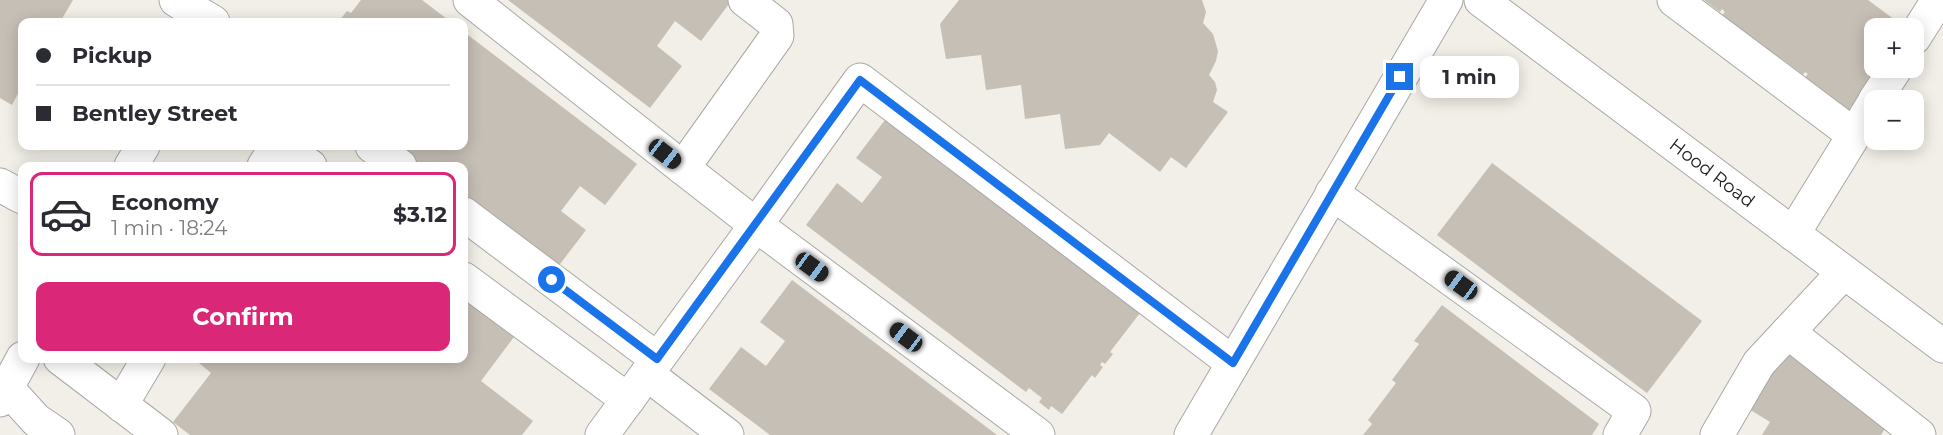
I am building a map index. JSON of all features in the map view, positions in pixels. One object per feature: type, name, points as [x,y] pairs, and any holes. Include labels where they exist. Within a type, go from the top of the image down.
[{"type":"street","points":[[176,0],[206,18]]},
{"type":"street","points":[[215,18],[225,0]]},
{"type":"street","points":[[470,0],[756,225],[1038,435]]},
{"type":"street","points":[[683,168],[777,36],[776,24],[745,0]]},
{"type":"street","points":[[1191,435],[1446,0]]},
{"type":"street","name":"Hood Road","points":[[1481,0],[1943,346]]},
{"type":"street","points":[[1674,0],[1854,135]]},
{"type":"street","points":[[1924,21],[1936,1]]},
{"type":"street","points":[[602,435],[860,80],[1233,363]]},
{"type":"street","points":[[1792,234],[1864,119]]},
{"type":"street","points":[[285,150],[304,162]]},
{"type":"street","points":[[378,150],[394,162]]},
{"type":"street","points":[[0,185],[18,195]]},
{"type":"street","points":[[1332,193],[1634,411],[1620,435]]},
{"type":"street","points":[[468,217],[652,367],[727,435]]},
{"type":"street","points":[[1717,435],[1760,363],[1844,272]]},
{"type":"street","points":[[468,282],[628,400]]},
{"type":"street","points":[[1788,332],[1919,435]]},
{"type":"street","points":[[20,363],[3,394],[57,435]]},
{"type":"street","points":[[66,363],[161,435]]},
{"type":"street","points":[[121,405],[146,363]]},
{"type":"building","points":[[0,0],[73,0],[62,18],[18,18],[18,94],[12,105],[0,98]]},
{"type":"building","points":[[361,0],[422,0],[446,18],[341,18],[347,11],[351,13]]},
{"type":"building","points":[[508,0],[732,0],[701,41],[675,21],[657,46],[682,66],[650,108]]},
{"type":"building","points":[[959,0],[1202,0],[1206,12],[1203,23],[1213,34],[1218,51],[1209,75],[1215,82],[1217,90],[1213,102],[1228,112],[1186,168],[1171,157],[1160,172],[1109,133],[1100,145],[1065,149],[1060,114],[1025,119],[1021,85],[986,90],[981,55],[946,59],[940,24]]},
{"type":"building","points":[[1704,0],[1868,0],[1892,18],[1864,18],[1864,78],[1877,78],[1870,90],[1864,90],[1864,101],[1855,116],[1804,78],[1808,74],[1805,72],[1803,75],[1722,15],[1725,12],[1722,9],[1720,12]]},
{"type":"building","points":[[468,35],[637,164],[605,205],[580,186],[561,211],[586,230],[554,272],[468,206],[468,162],[410,162],[393,150],[468,150]]},
{"type":"building","points":[[888,116],[1108,284],[1106,288],[1118,297],[1121,293],[1131,301],[1129,305],[1140,313],[1110,352],[1113,354],[1105,364],[1102,362],[1100,365],[1103,367],[1095,378],[1092,375],[1062,414],[1051,406],[1049,410],[1039,402],[1042,398],[1029,388],[1026,392],[806,225],[837,183],[862,203],[882,177],[856,158]]},
{"type":"building","points":[[1492,163],[1702,321],[1647,393],[1437,235]]},
{"type":"building","points":[[792,280],[997,435],[770,435],[709,389],[741,347],[766,366],[785,341],[760,322]]},
{"type":"building","points":[[468,301],[514,337],[481,381],[533,421],[522,435],[190,435],[173,422],[211,373],[199,363],[468,363]]},
{"type":"building","points":[[1442,305],[1599,424],[1592,435],[1363,435],[1372,424],[1368,420],[1396,383],[1392,380],[1419,344],[1414,341]]},
{"type":"building","points":[[1785,348],[1886,427],[1881,435],[1762,435],[1770,422],[1749,409]]},
{"type":"route","points":[[552,280],[657,359],[860,80],[1233,363],[1400,77]]}]
